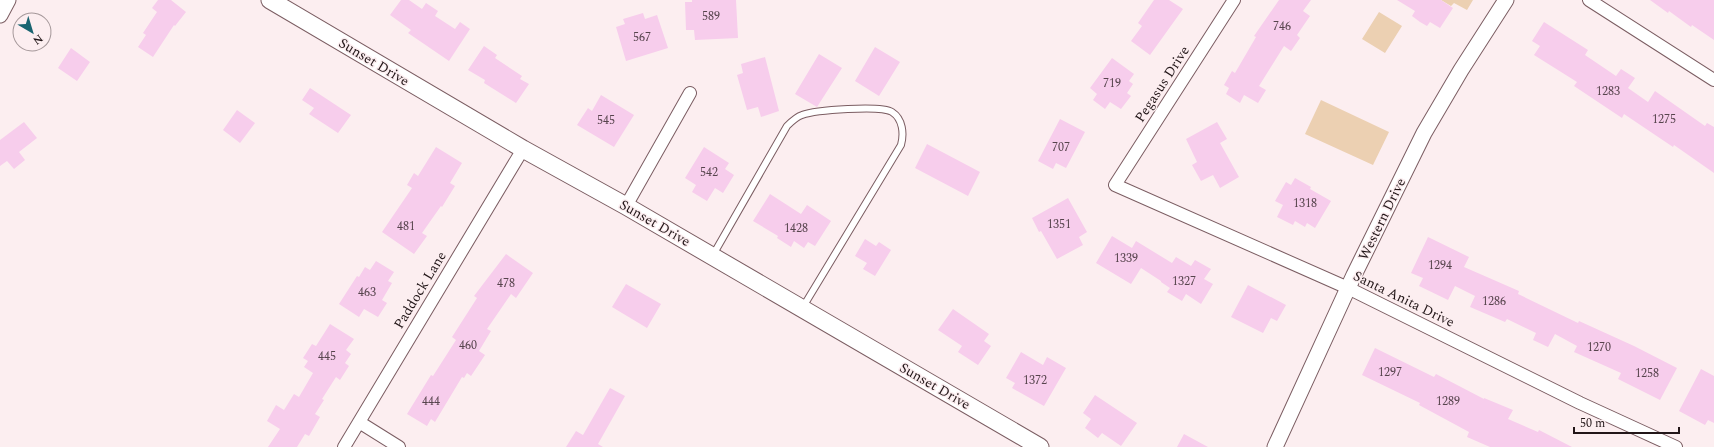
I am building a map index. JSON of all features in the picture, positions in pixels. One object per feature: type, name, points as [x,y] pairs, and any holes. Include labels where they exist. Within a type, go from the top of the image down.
[{"type":"main road","name":"Sunset Drive","points":[[270,0],[523,149],[626,206],[1040,447]]},
{"type":"street","points":[[0,15],[8,0]]},
{"type":"street","name":"Pegasus Drive","points":[[1115,185],[1234,0]]},
{"type":"street","name":"Western Drive","points":[[1275,447],[1348,288],[1424,133],[1461,70],[1506,0]]},
{"type":"street","points":[[1589,0],[1714,80]]},
{"type":"street","points":[[626,206],[690,93]]},
{"type":"street","name":"Paddock Lane","points":[[344,447],[523,149]]},
{"type":"street","name":"Santa Anita Drive","points":[[1115,185],[1348,288],[1580,403],[1676,447]]},
{"type":"street","points":[[359,422],[400,447]]},
{"type":"lane","points":[[712,256],[787,126],[793,120],[808,113],[871,108],[891,111],[900,123],[903,139],[901,145],[802,309]]},
{"type":"shaded area","points":[[1441,0],[1473,0],[1467,10],[1454,3],[1451,6]]},
{"type":"shaded area","points":[[1379,12],[1402,26],[1385,53],[1362,39]]},
{"type":"shaded area","points":[[1321,100],[1389,132],[1373,165],[1305,134]]},
{"type":"building","points":[[158,0],[171,0],[186,12],[175,26],[174,25],[153,57],[138,47],[146,35],[143,33],[157,12],[152,8]]},
{"type":"building","points":[[401,0],[409,0],[422,9],[426,3],[438,11],[435,16],[455,29],[460,22],[470,29],[449,61],[408,33],[411,30],[390,15]]},
{"type":"building","points":[[692,0],[736,0],[738,38],[695,40],[694,30],[686,30],[685,2],[692,2]]},
{"type":"building","points":[[1154,0],[1169,0],[1183,9],[1150,55],[1131,41],[1142,26],[1138,23]]},
{"type":"building","points":[[1279,0],[1311,0],[1303,11],[1310,16],[1297,35],[1300,38],[1291,51],[1284,46],[1259,86],[1266,90],[1258,103],[1244,95],[1240,103],[1226,94],[1229,88],[1224,85],[1232,71],[1235,73],[1256,37],[1254,36]]},
{"type":"building","points":[[1397,0],[1441,0],[1453,8],[1440,28],[1430,22],[1427,26],[1420,22],[1412,16],[1415,11]]},
{"type":"building","points":[[1650,0],[1714,0],[1714,40],[1692,25],[1691,27],[1669,11],[1668,13]]},
{"type":"building","points":[[643,13],[645,19],[657,15],[668,48],[626,61],[616,27],[625,24],[623,19]]},
{"type":"building","points":[[1544,22],[1588,50],[1585,55],[1616,76],[1621,69],[1635,78],[1628,88],[1648,102],[1655,91],[1705,126],[1707,123],[1714,127],[1714,173],[1674,145],[1673,147],[1624,114],[1622,118],[1574,86],[1577,82],[1534,55],[1540,46],[1532,41]]},
{"type":"building","points":[[484,46],[497,55],[495,58],[522,76],[520,79],[529,84],[516,103],[484,83],[485,80],[468,70]]},
{"type":"building","points":[[875,47],[900,62],[879,96],[855,81]]},
{"type":"building","points":[[71,48],[90,62],[77,81],[58,68]]},
{"type":"building","points":[[819,54],[842,68],[817,107],[795,94]]},
{"type":"building","points":[[765,57],[779,111],[761,117],[758,107],[747,110],[737,75],[743,73],[741,64]]},
{"type":"building","points":[[1112,58],[1134,74],[1129,81],[1133,84],[1127,93],[1131,96],[1121,109],[1110,102],[1105,109],[1093,100],[1097,94],[1090,88]]},
{"type":"building","points":[[310,88],[351,115],[338,133],[309,114],[314,108],[302,100]]},
{"type":"building","points":[[601,95],[634,115],[614,147],[577,125],[588,108],[592,111]]},
{"type":"building","points":[[237,110],[255,123],[240,143],[223,130]]},
{"type":"building","points":[[1060,119],[1085,132],[1066,168],[1056,163],[1053,169],[1038,161]]},
{"type":"building","points":[[24,122],[37,138],[19,152],[25,160],[14,169],[7,161],[0,166],[0,140]]},
{"type":"building","points":[[1217,122],[1227,139],[1220,143],[1239,177],[1220,188],[1213,175],[1201,181],[1192,165],[1197,162],[1186,139]]},
{"type":"building","points":[[927,144],[980,172],[968,196],[915,168]]},
{"type":"building","points":[[436,147],[462,163],[450,183],[455,186],[442,207],[441,206],[422,233],[427,236],[414,254],[382,232],[412,188],[407,185],[414,173],[418,176]]},
{"type":"building","points":[[704,147],[729,163],[725,169],[734,175],[723,193],[715,188],[707,201],[692,192],[696,185],[685,178]]},
{"type":"building","points":[[1295,178],[1331,201],[1315,228],[1307,223],[1305,227],[1295,221],[1293,225],[1277,217],[1283,205],[1275,201],[1286,182],[1291,185]]},
{"type":"building","points":[[770,194],[801,214],[807,205],[831,221],[815,246],[808,242],[804,248],[794,241],[791,247],[777,238],[778,236],[753,221]]},
{"type":"building","points":[[1068,198],[1087,232],[1079,237],[1083,245],[1057,259],[1041,231],[1039,232],[1032,218]]},
{"type":"building","points":[[1112,236],[1132,248],[1136,241],[1172,263],[1176,257],[1191,266],[1195,260],[1211,269],[1204,279],[1213,284],[1201,304],[1186,294],[1182,301],[1167,292],[1170,288],[1141,268],[1131,284],[1096,263]]},
{"type":"building","points":[[1428,237],[1469,257],[1464,267],[1519,291],[1518,294],[1578,323],[1579,321],[1634,346],[1677,368],[1660,400],[1618,379],[1621,373],[1574,352],[1577,346],[1555,334],[1548,347],[1533,340],[1536,333],[1507,319],[1505,322],[1470,307],[1475,296],[1455,286],[1448,300],[1419,286],[1423,278],[1411,273]]},
{"type":"building","points":[[865,239],[876,246],[879,242],[891,250],[875,276],[863,269],[867,263],[855,256]]},
{"type":"building","points":[[506,254],[533,273],[516,298],[511,294],[487,329],[491,331],[479,351],[485,355],[471,376],[467,373],[464,378],[462,377],[435,422],[431,419],[427,426],[407,414],[431,375],[433,376],[456,340],[452,337],[477,298],[474,296]]},
{"type":"building","points":[[376,261],[394,272],[388,281],[392,283],[382,300],[387,303],[378,317],[364,309],[359,317],[339,304],[357,276],[359,277],[365,267],[370,270]]},
{"type":"building","points":[[626,284],[661,304],[647,328],[612,307]]},
{"type":"building","points":[[1248,285],[1286,305],[1277,321],[1271,318],[1263,333],[1231,317]]},
{"type":"building","points":[[953,309],[989,334],[984,341],[991,346],[978,365],[958,352],[962,346],[938,330]]},
{"type":"building","points":[[330,324],[354,339],[346,350],[351,354],[345,363],[349,366],[340,380],[336,377],[322,399],[324,400],[315,414],[320,417],[309,436],[305,434],[297,447],[268,447],[280,429],[267,421],[276,405],[284,410],[294,394],[299,397],[313,373],[304,367],[308,361],[303,358],[312,344],[316,346]]},
{"type":"building","points":[[1375,348],[1434,377],[1436,374],[1484,399],[1513,410],[1508,419],[1538,432],[1539,430],[1572,447],[1490,447],[1467,437],[1469,432],[1419,405],[1420,403],[1362,375]]},
{"type":"building","points":[[1021,352],[1043,365],[1047,357],[1066,368],[1044,406],[1012,388],[1015,383],[1006,378]]},
{"type":"building","points":[[1701,369],[1714,376],[1714,423],[1708,420],[1705,425],[1679,411]]},
{"type":"building","points":[[610,388],[625,396],[598,444],[603,447],[566,447],[576,431],[583,435]]},
{"type":"building","points":[[1095,395],[1137,423],[1121,446],[1102,433],[1098,438],[1085,428],[1091,419],[1083,413]]},
{"type":"building","points":[[1184,434],[1208,447],[1177,447]]}]
